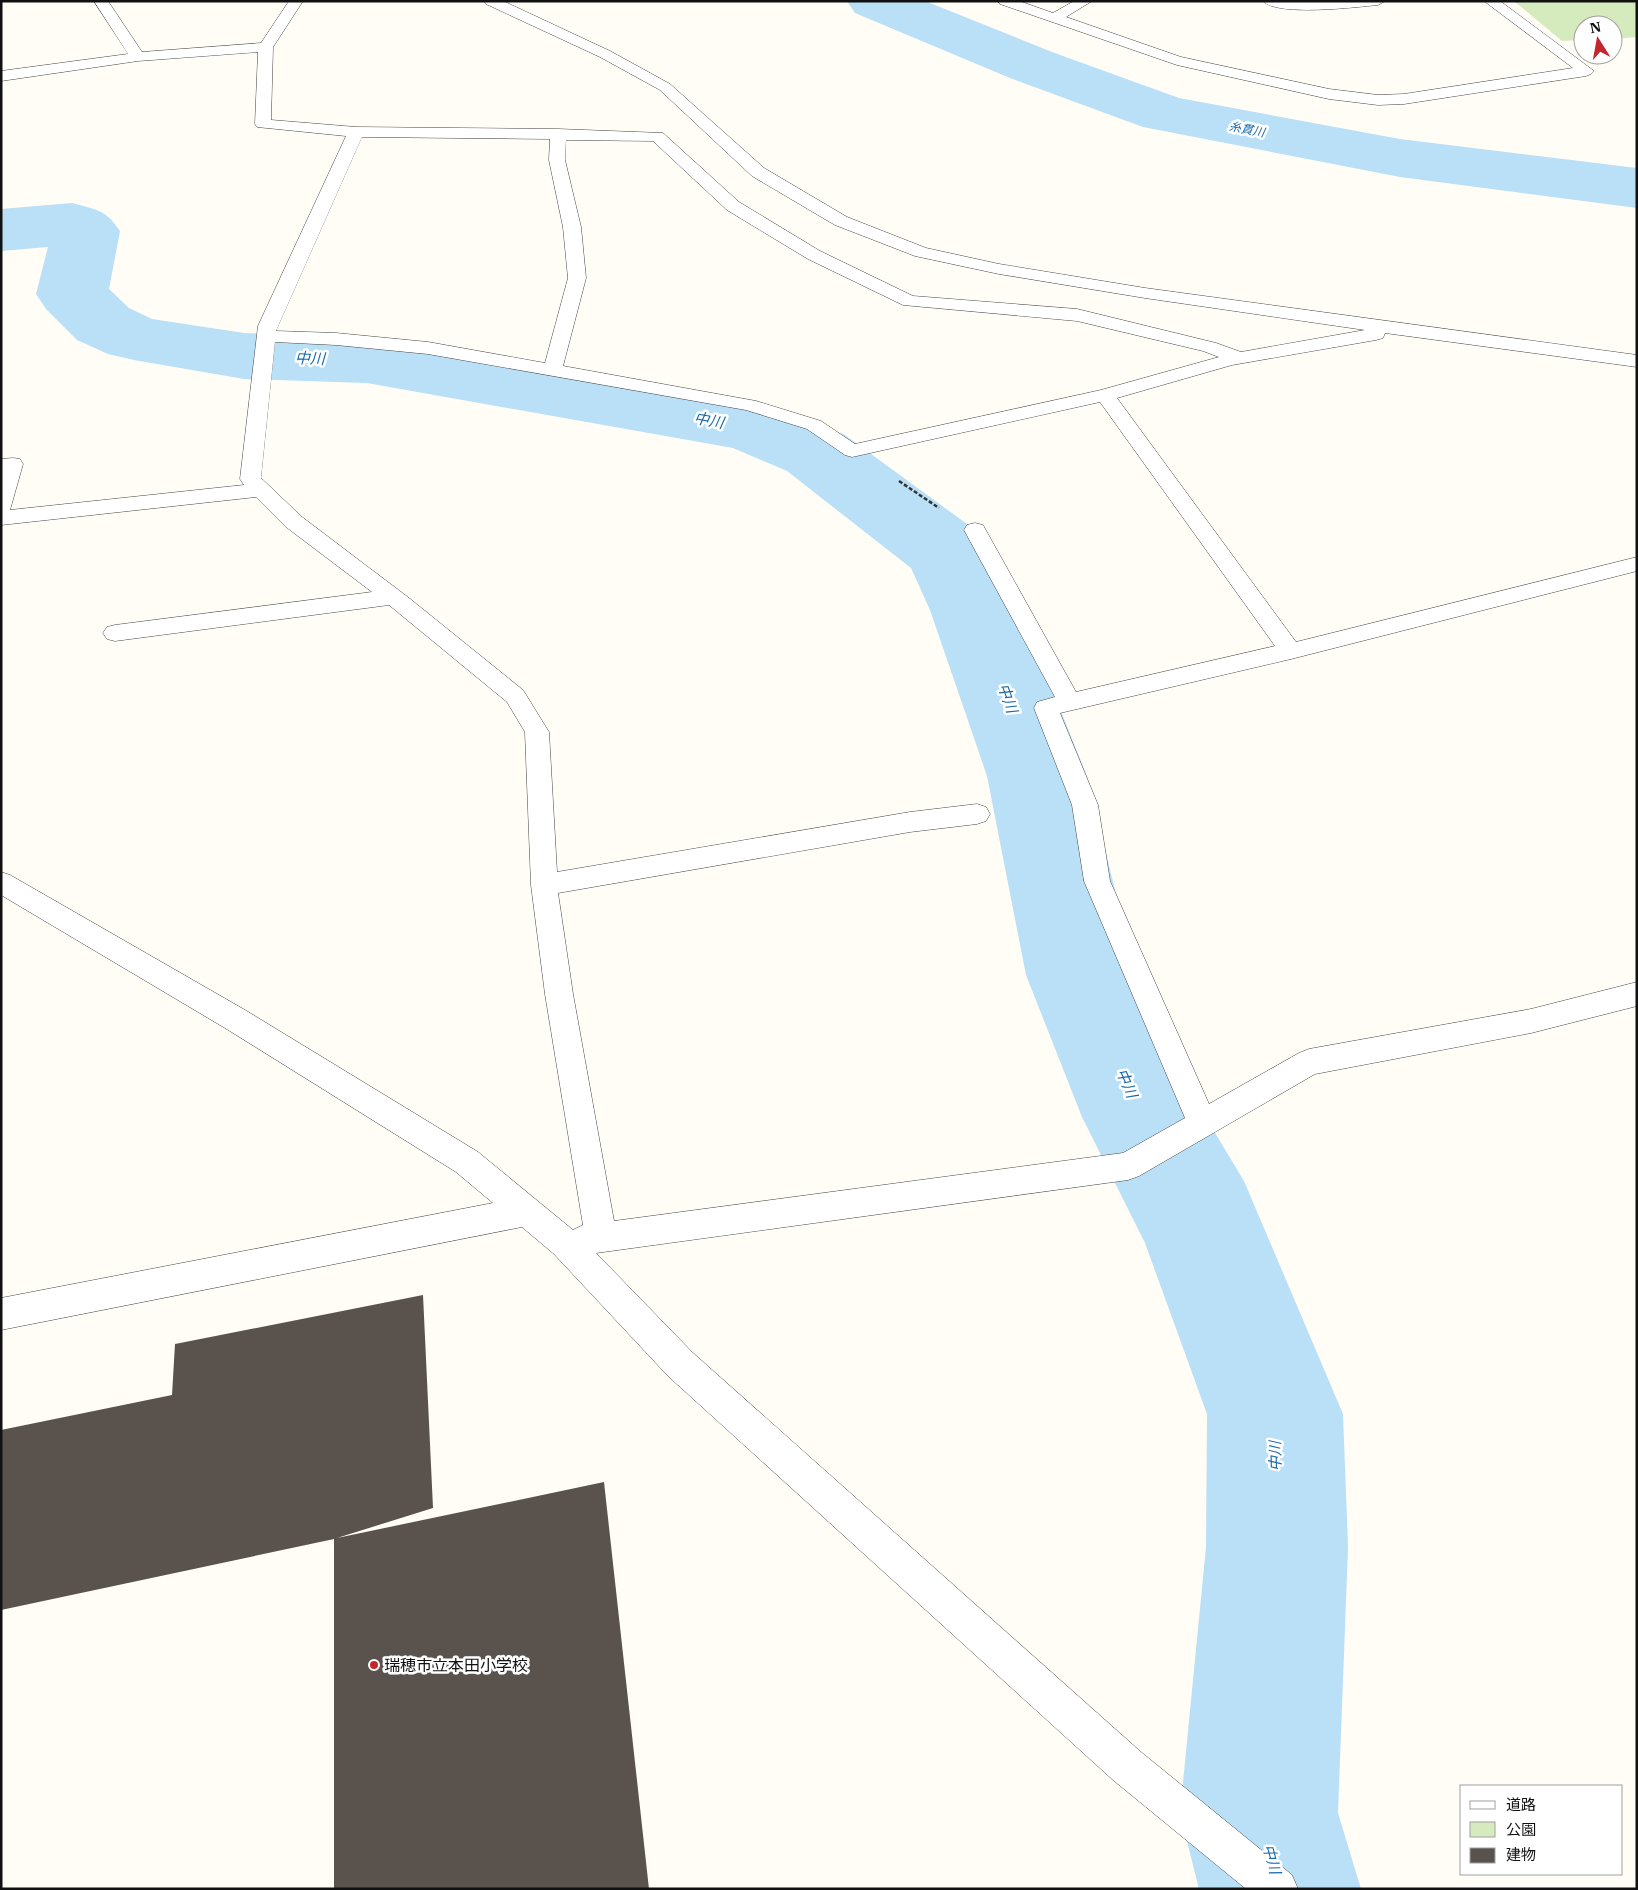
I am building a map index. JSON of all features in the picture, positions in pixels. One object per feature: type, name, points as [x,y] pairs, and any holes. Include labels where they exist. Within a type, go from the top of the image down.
[{"type":"street","points":[[102,1],[138,57]]},
{"type":"street","points":[[296,1],[266,47],[262,91],[264,124],[356,132],[657,136],[733,206],[814,255],[908,301],[1077,316],[1209,347],[1240,358]]},
{"type":"street","points":[[491,1],[605,54],[666,88],[758,172],[840,221],[921,252],[999,269],[1145,293],[1637,361]]},
{"type":"street","points":[[1005,1],[1177,61],[1329,94],[1378,100],[1404,99],[1586,71],[1491,1]]},
{"type":"street","points":[[1054,18],[1085,1]]},
{"type":"street","points":[[1270,1],[1309,7],[1378,1]]},
{"type":"street","points":[[1,76],[138,57],[266,47]]},
{"type":"street","points":[[356,132],[267,326],[250,479],[294,522],[392,596],[515,696],[537,732],[544,885],[559,994],[601,1238]]},
{"type":"street","points":[[552,371],[577,278],[572,227],[557,160],[558,134]]},
{"type":"street","points":[[266,336],[336,339],[428,348],[749,405],[814,425],[852,451],[1105,395],[1240,358],[1400,329]]},
{"type":"street","points":[[1105,395],[1291,651]]},
{"type":"street","points":[[1,465],[14,464],[1,507]]},
{"type":"street","points":[[1,518],[261,490]]},
{"type":"street","points":[[974,530],[1070,703]]},
{"type":"street","points":[[1200,1124],[1097,881],[1085,805],[1046,708],[1291,651],[1637,564]]},
{"type":"street","points":[[115,633],[392,596]]},
{"type":"street","points":[[544,885],[910,822],[977,814]]},
{"type":"street","points":[[1,882],[235,1019],[467,1162],[565,1243],[687,1370],[1127,1766],[1278,1889]]},
{"type":"street","points":[[565,1243],[1128,1166],[1309,1062],[1531,1021],[1637,994]]},
{"type":"street","points":[[1,1314],[527,1211]]},
{"type":"path","points":[[852,451],[974,530]]},
{"type":"green space","points":[[1514,1],[1637,1],[1637,37],[1623,38],[1623,15],[1573,15],[1573,40],[1562,41]]},
{"type":"building","points":[[423,1295],[433,1508],[337,1538],[604,1482],[649,1889],[334,1889],[334,1539],[1,1610],[1,1430],[172,1395],[175,1344]]},
{"type":"waterway","name":"糸貫川","points":[[875,1],[1031,65],[1165,114],[1400,158],[1637,188]]},
{"type":"waterway","name":"中川","points":[[1,230],[72,224],[86,231],[72,294],[103,324],[134,338],[244,356],[367,360],[753,428],[816,453],[947,552],[975,610],[1037,776],[1081,975],[1141,1117],[1200,1222],[1275,1414],[1277,1547],[1259,1813],[1280,1889]]},
{"type":"place","name":"瑞穂市立本田小学校","points":[[374,1665]]}]
